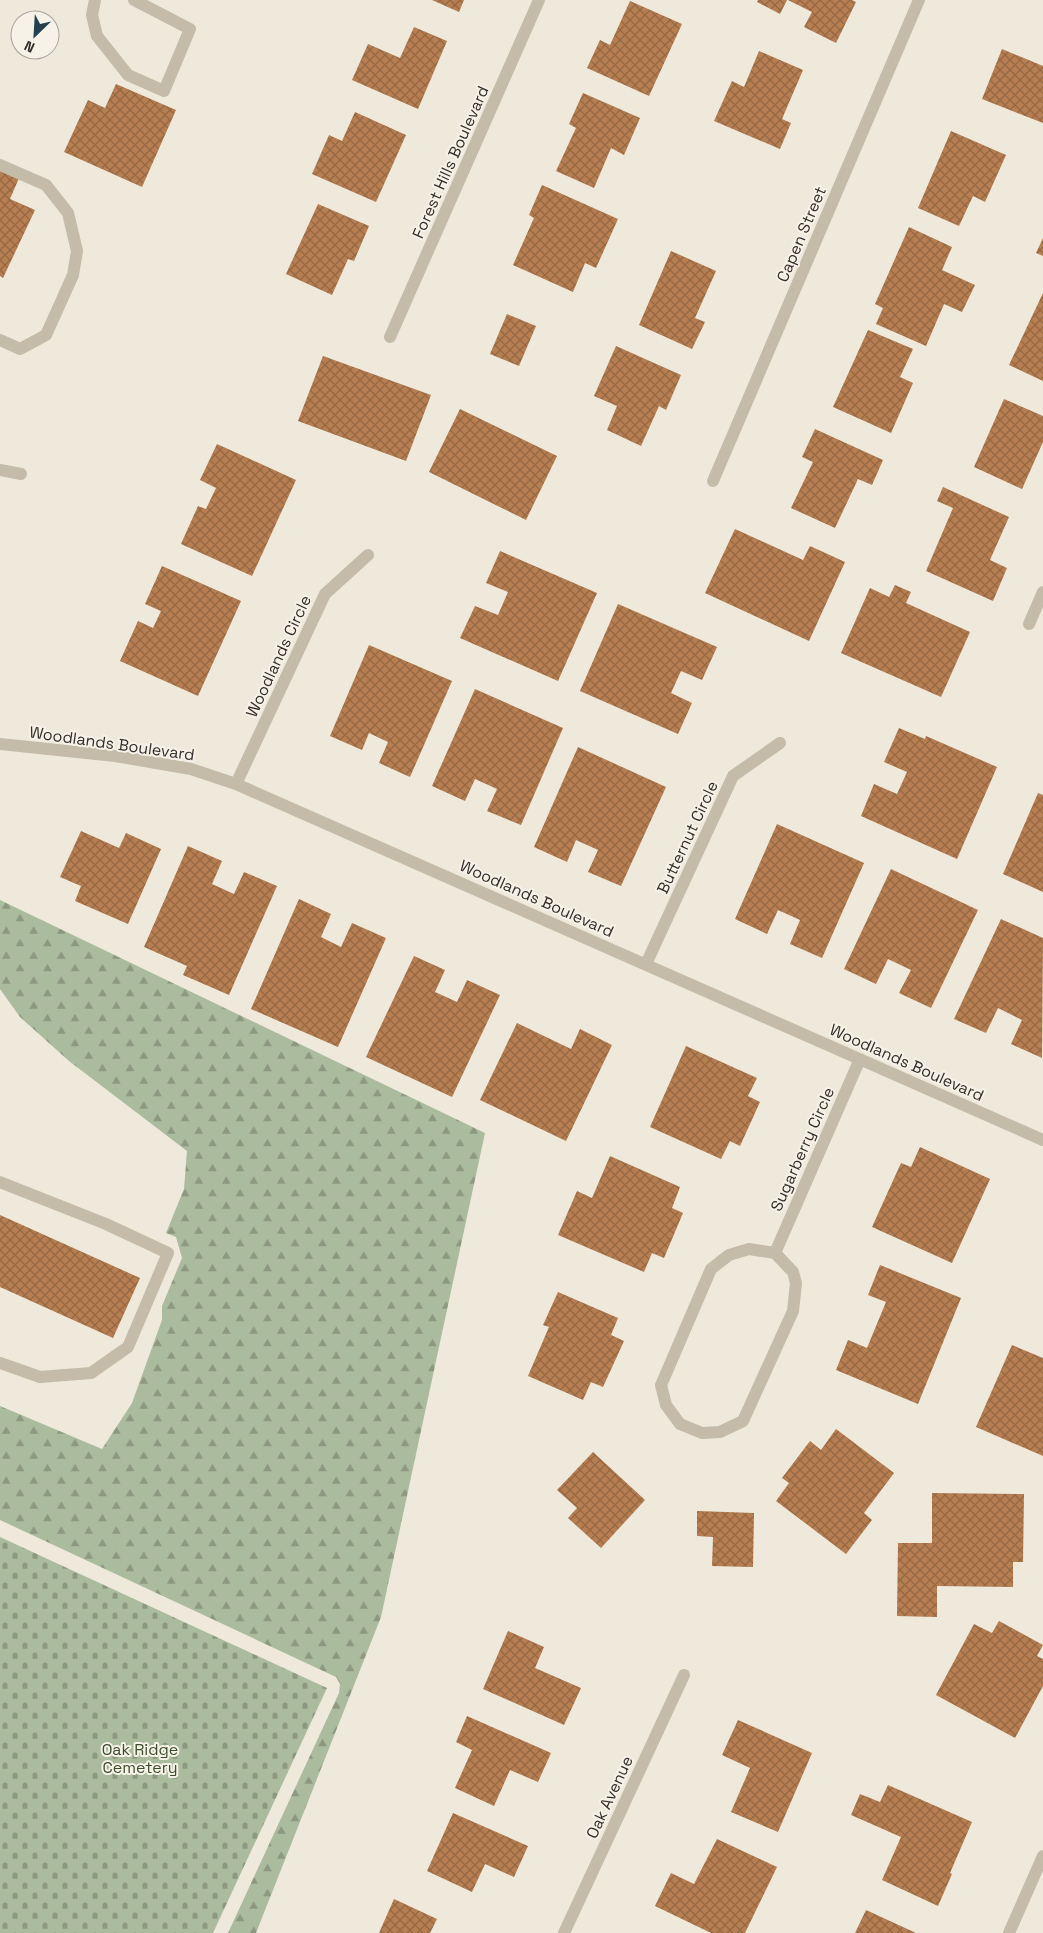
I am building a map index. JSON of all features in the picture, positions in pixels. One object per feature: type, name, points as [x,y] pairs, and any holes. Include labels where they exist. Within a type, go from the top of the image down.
[{"type":"street","points":[[95,0],[92,15],[97,36],[128,75],[164,91],[190,29],[134,0]]},
{"type":"street","name":"Forest Hills Boulevard","points":[[390,337],[539,0]]},
{"type":"street","name":"Capen Street","points":[[713,481],[920,0]]},
{"type":"street","points":[[0,164],[46,185],[68,212],[76,251],[73,274],[46,335],[20,349],[0,340]]},
{"type":"street","points":[[0,470],[21,474]]},
{"type":"street","name":"Woodlands Circle","points":[[236,784],[325,594],[368,555]]},
{"type":"street","points":[[1029,624],[1043,592]]},
{"type":"street","name":"Butternut Circle","points":[[646,964],[733,776],[780,743]]},
{"type":"street","name":"Woodlands Boulevard","points":[[0,744],[115,756],[191,769],[236,784],[1043,1140]]},
{"type":"street","name":"Sugarberry Circle","points":[[775,1253],[860,1059]]},
{"type":"street","points":[[0,1182],[106,1224],[168,1253],[128,1347],[91,1373],[40,1377],[0,1363]]},
{"type":"street","points":[[749,1249],[775,1253],[793,1272],[796,1283],[796,1297],[793,1311],[743,1421],[720,1432],[702,1433],[680,1424],[666,1405],[661,1385],[711,1269],[730,1255],[749,1249]]},
{"type":"street","name":"Oak Avenue","points":[[564,1933],[684,1675]]},
{"type":"street","points":[[1009,1933],[1043,1856]]},
{"type":"green space","points":[[0,900],[485,1133],[381,1617],[256,1933],[228,1933],[339,1693],[340,1684],[336,1677],[0,1520],[0,1406],[102,1449],[132,1403],[162,1320],[162,1306],[182,1258],[176,1237],[166,1233],[184,1189],[187,1151],[69,1061],[20,1017],[0,989]]},
{"type":"green space","name":"Oak Ridge Cemetery","points":[[0,1537],[327,1688],[213,1933],[0,1933]]},
{"type":"building","points":[[432,0],[464,0],[459,12]]},
{"type":"building","points":[[758,0],[787,0],[780,14],[757,2]]},
{"type":"building","points":[[788,0],[852,0],[856,2],[836,43],[804,27],[812,12]]},
{"type":"building","points":[[630,1],[682,24],[649,96],[587,68],[600,40],[610,45]]},
{"type":"building","points":[[414,27],[447,41],[418,109],[352,80],[368,44],[400,58]]},
{"type":"building","points":[[1002,49],[1043,66],[1043,123],[982,99]]},
{"type":"building","points":[[759,51],[803,70],[782,119],[791,123],[780,149],[714,121],[732,81],[744,87]]},
{"type":"building","points":[[116,84],[176,110],[142,187],[64,152],[88,100],[105,108]]},
{"type":"building","points":[[583,93],[640,118],[624,155],[611,148],[594,188],[556,171],[576,128],[569,124]]},
{"type":"building","points":[[355,112],[406,135],[376,202],[312,174],[329,135],[342,141]]},
{"type":"building","points":[[951,131],[1006,155],[985,202],[973,196],[959,226],[918,208]]},
{"type":"building","points":[[0,169],[19,178],[10,199],[35,210],[3,278],[0,276]]},
{"type":"building","points":[[542,185],[618,219],[596,268],[585,263],[573,292],[513,265],[534,218],[529,215]]},
{"type":"building","points":[[318,204],[369,226],[354,261],[348,259],[332,295],[286,274]]},
{"type":"building","points":[[909,227],[952,247],[942,270],[975,285],[962,312],[944,304],[926,346],[876,324],[883,308],[875,304]]},
{"type":"building","points":[[1043,238],[1043,256],[1036,253]]},
{"type":"building","points":[[671,251],[716,271],[695,318],[705,322],[692,349],[639,325]]},
{"type":"building","points":[[1043,293],[1043,381],[1009,365]]},
{"type":"building","points":[[507,314],[536,326],[519,366],[490,354]]},
{"type":"building","points":[[868,330],[913,349],[900,377],[913,383],[891,433],[833,407]]},
{"type":"building","points":[[616,346],[681,375],[666,410],[659,406],[641,446],[607,430],[617,406],[594,396]]},
{"type":"building","points":[[323,356],[431,395],[406,461],[298,421]]},
{"type":"building","points":[[1004,399],[1043,416],[1043,442],[1022,489],[974,467]]},
{"type":"building","points":[[460,409],[557,456],[526,520],[429,472]]},
{"type":"building","points":[[815,429],[883,460],[872,485],[858,479],[835,528],[791,508],[813,462],[802,457]]},
{"type":"building","points":[[217,444],[296,480],[252,576],[181,544],[198,506],[206,509],[216,488],[200,480]]},
{"type":"building","points":[[943,487],[1009,517],[990,560],[1007,568],[993,601],[926,571],[953,508],[937,501]]},
{"type":"building","points":[[735,529],[803,560],[810,546],[845,562],[809,641],[705,593]]},
{"type":"building","points":[[500,551],[597,593],[558,681],[460,638],[475,606],[498,615],[508,592],[486,583]]},
{"type":"building","points":[[162,566],[241,601],[198,696],[120,661],[138,621],[153,628],[161,611],[145,604]]},
{"type":"building","points":[[895,585],[911,592],[906,603],[970,632],[941,697],[841,653],[870,588],[889,597]]},
{"type":"building","points":[[618,604],[717,647],[702,680],[681,671],[671,693],[692,703],[678,734],[580,691]]},
{"type":"building","points":[[369,645],[452,681],[410,777],[379,763],[388,742],[369,733],[362,750],[330,736]]},
{"type":"building","points":[[475,689],[563,728],[521,825],[487,811],[497,789],[475,779],[465,801],[432,786]]},
{"type":"building","points":[[899,728],[925,739],[926,736],[997,767],[957,859],[861,816],[874,784],[897,794],[907,772],[884,762]]},
{"type":"building","points":[[578,747],[666,787],[621,886],[588,872],[598,850],[576,840],[567,862],[534,847]]},
{"type":"building","points":[[1038,793],[1043,795],[1043,892],[1003,874]]},
{"type":"building","points":[[777,824],[864,863],[822,958],[790,944],[800,920],[778,910],[767,934],[735,919]]},
{"type":"building","points":[[81,831],[119,848],[126,833],[161,849],[128,924],[75,901],[81,886],[60,877]]},
{"type":"building","points":[[188,846],[222,861],[212,884],[234,894],[244,872],[277,886],[229,995],[183,975],[187,966],[144,947]]},
{"type":"building","points":[[891,869],[978,910],[931,1008],[899,993],[911,970],[888,959],[876,984],[844,969]]},
{"type":"building","points":[[299,899],[331,914],[321,937],[341,947],[352,923],[386,938],[338,1047],[251,1009]]},
{"type":"building","points":[[1001,919],[1043,938],[1042,1058],[1011,1044],[1022,1020],[998,1008],[986,1033],[954,1019]]},
{"type":"building","points":[[414,956],[445,970],[435,992],[457,1002],[467,980],[500,995],[452,1097],[366,1057]]},
{"type":"building","points":[[517,1023],[571,1049],[580,1029],[612,1045],[566,1141],[480,1100]]},
{"type":"building","points":[[686,1046],[757,1078],[748,1096],[760,1102],[740,1146],[730,1141],[721,1159],[650,1127]]},
{"type":"building","points":[[920,1147],[990,1179],[952,1263],[872,1227],[901,1163],[911,1167]]},
{"type":"building","points":[[610,1156],[680,1187],[672,1208],[683,1213],[664,1258],[652,1253],[644,1272],[558,1235],[577,1191],[592,1198]]},
{"type":"building","points":[[0,1215],[140,1278],[113,1338],[0,1287]]},
{"type":"building","points":[[880,1265],[961,1298],[918,1404],[836,1370],[848,1340],[867,1348],[886,1302],[868,1295]]},
{"type":"building","points":[[558,1292],[618,1318],[611,1335],[624,1341],[603,1387],[591,1382],[583,1400],[528,1376],[549,1327],[543,1325]]},
{"type":"building","points":[[1012,1345],[1043,1358],[1043,1456],[976,1427]]},
{"type":"building","points":[[836,1429],[894,1473],[864,1513],[872,1520],[846,1554],[776,1501],[789,1483],[782,1478],[810,1441],[821,1450]]},
{"type":"building","points":[[593,1452],[645,1500],[601,1548],[568,1518],[577,1508],[557,1490]]},
{"type":"building","points":[[932,1493],[1024,1494],[1023,1562],[1013,1562],[1013,1587],[937,1586],[937,1617],[897,1616],[898,1543],[932,1543]]},
{"type":"building","points":[[697,1511],[754,1513],[753,1567],[712,1566],[713,1537],[697,1536]]},
{"type":"building","points":[[999,1621],[1043,1645],[1037,1656],[1043,1659],[1043,1686],[1015,1738],[936,1695],[974,1624],[992,1633]]},
{"type":"building","points":[[508,1631],[544,1647],[535,1668],[581,1688],[564,1725],[483,1689]]},
{"type":"building","points":[[467,1716],[551,1753],[538,1782],[510,1770],[494,1806],[455,1788],[472,1750],[456,1742]]},
{"type":"building","points":[[738,1720],[812,1753],[778,1832],[731,1812],[750,1768],[722,1755]]},
{"type":"building","points":[[888,1785],[972,1822],[938,1906],[882,1880],[901,1837],[851,1815],[860,1794],[880,1802]]},
{"type":"building","points":[[453,1813],[528,1846],[514,1877],[485,1864],[472,1892],[427,1871]]},
{"type":"building","points":[[717,1839],[777,1867],[745,1933],[711,1933],[655,1906],[671,1873],[694,1884]]},
{"type":"building","points":[[394,1899],[437,1919],[430,1933],[379,1933]]},
{"type":"building","points":[[866,1910],[916,1933],[855,1933]]}]
